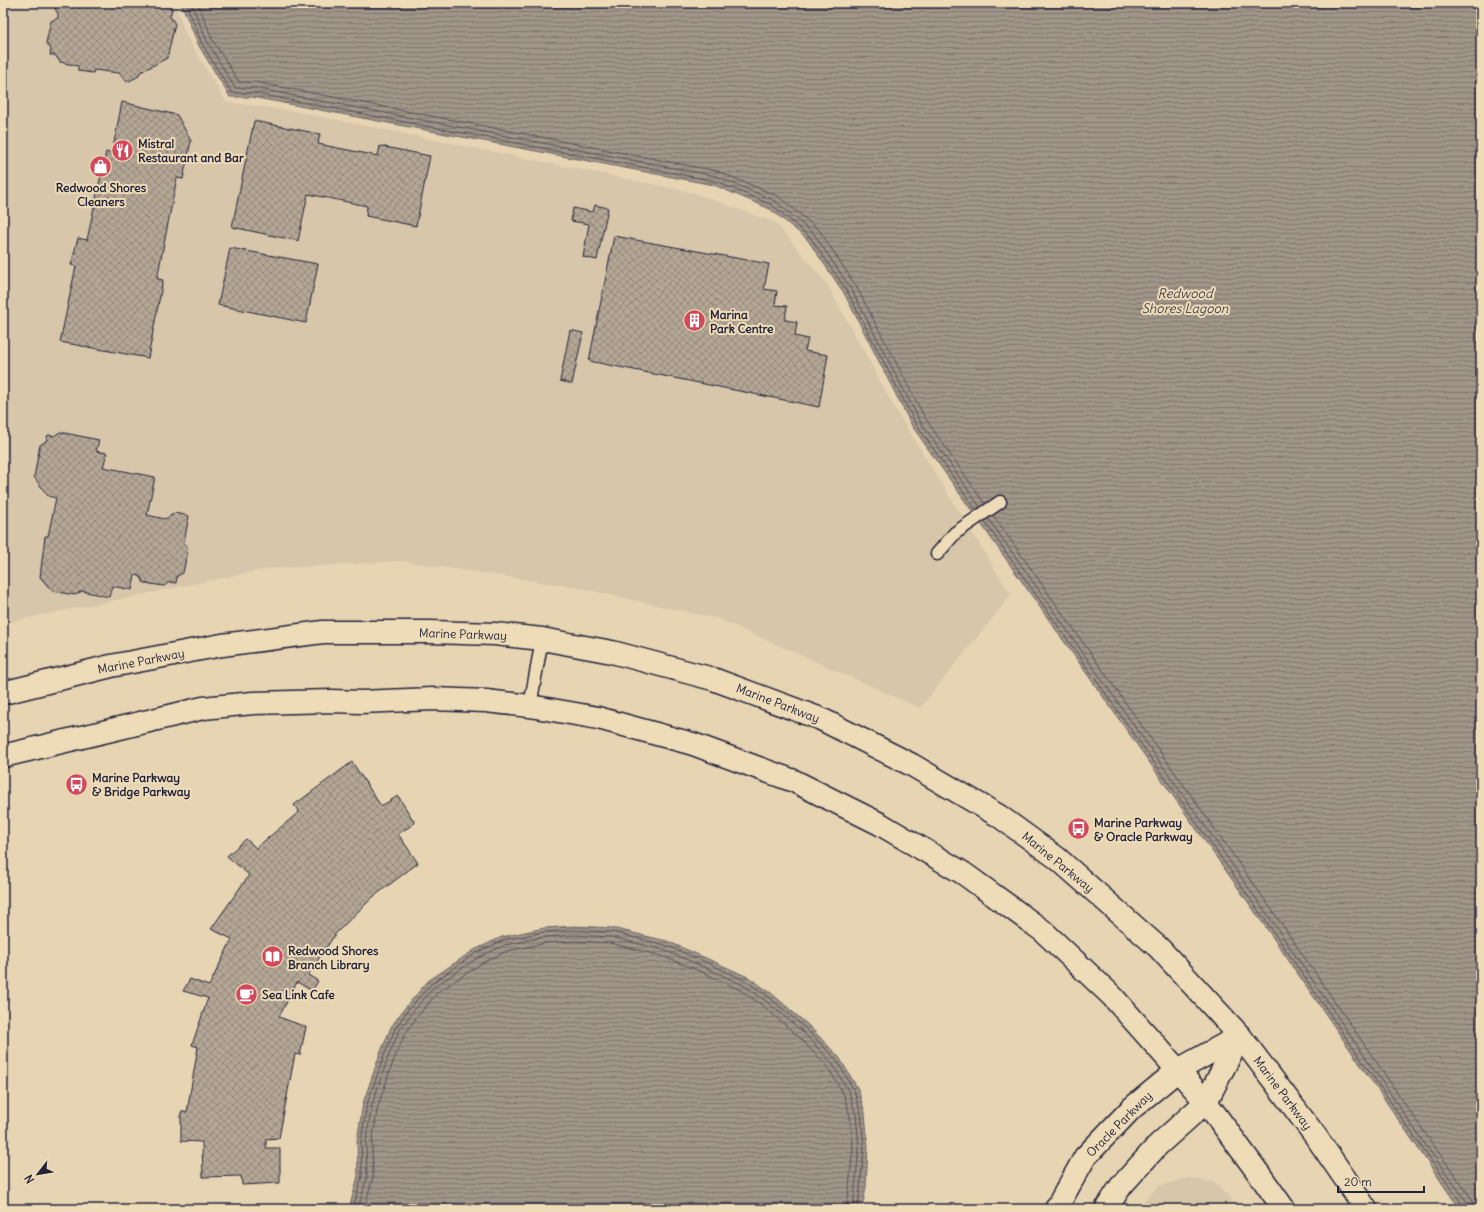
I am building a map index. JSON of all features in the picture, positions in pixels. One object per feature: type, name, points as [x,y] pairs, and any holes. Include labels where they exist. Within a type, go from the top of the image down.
[{"type":"main road","name":"Marine Parkway","points":[[3,693],[111,666],[222,645],[323,632],[474,633],[542,639],[612,652],[713,679],[821,719],[912,765],[999,816],[1057,858],[1159,948],[1240,1036],[1317,1138],[1366,1209]]},
{"type":"main road","points":[[3,756],[203,708],[253,703],[433,699],[486,701],[530,706],[598,718],[693,744],[794,781],[880,824],[962,873],[1043,931],[1112,996],[1206,1102],[1284,1209]]},
{"type":"main road","points":[[1106,1209],[1121,1186],[1158,1145],[1206,1102],[1240,1036]]},
{"type":"main road","name":"Oracle Parkway","points":[[1056,1209],[1085,1158],[1132,1108],[1178,1070],[1240,1036]]},
{"type":"lane","points":[[937,554],[955,533],[1000,502]]},
{"type":"lane","points":[[530,706],[542,639]]},
{"type":"shaded area","points":[[3,3],[175,3],[186,36],[226,102],[293,111],[691,192],[776,223],[827,284],[897,412],[1011,595],[920,708],[719,619],[574,587],[402,561],[267,569],[3,623]]},
{"type":"shaded area","points":[[1189,1178],[1213,1182],[1233,1201],[1239,1209],[1136,1209],[1158,1186]]},
{"type":"water","name":"Redwood Shores Lagoon","points":[[181,3],[1481,3],[1481,1209],[1461,1209],[1453,1199],[1267,929],[912,426],[844,293],[807,239],[770,209],[714,185],[252,97],[230,97],[199,46]]},
{"type":"water","points":[[575,926],[612,928],[667,941],[748,977],[771,993],[808,1025],[839,1057],[858,1089],[865,1113],[868,1147],[866,1187],[862,1209],[349,1209],[358,1176],[357,1141],[363,1103],[391,1027],[404,1009],[428,981],[474,950],[502,937],[544,928]]},
{"type":"building","points":[[52,3],[169,3],[172,9],[170,16],[175,24],[167,58],[139,73],[139,76],[127,82],[119,73],[94,70],[93,73],[78,71],[78,66],[60,62],[55,55],[50,55],[51,49],[46,43],[51,21],[58,18],[58,14]]},
{"type":"building","points":[[122,102],[177,115],[191,141],[183,179],[177,178],[157,279],[163,280],[148,358],[60,342],[76,266],[71,265],[78,238],[87,240],[106,152],[112,153]]},
{"type":"building","points":[[254,121],[320,134],[318,144],[378,156],[380,146],[430,156],[416,226],[366,216],[367,206],[308,194],[298,241],[232,227]]},
{"type":"building","points":[[595,205],[608,208],[597,260],[583,257],[589,224],[571,221],[573,208],[593,212]]},
{"type":"building","name":"Marina Park Centre","points":[[614,236],[769,264],[764,289],[777,291],[775,305],[787,306],[785,320],[797,322],[795,336],[808,339],[805,351],[828,355],[819,407],[589,361]]},
{"type":"building","points":[[230,248],[318,264],[306,323],[218,305]]},
{"type":"building","points":[[570,330],[583,333],[572,384],[560,381]]},
{"type":"building","points":[[60,432],[99,440],[96,451],[107,453],[103,467],[155,477],[147,515],[165,519],[175,513],[189,516],[184,542],[188,548],[183,573],[177,576],[176,583],[169,582],[164,586],[144,583],[140,576],[135,575],[132,590],[112,586],[109,597],[82,591],[75,595],[52,591],[40,577],[45,536],[48,536],[56,498],[48,496],[34,477],[40,445],[46,441],[48,435],[54,436]]},
{"type":"building","name":"Redwood Shores Branch Library","points":[[352,762],[381,806],[398,796],[415,823],[398,834],[418,863],[373,897],[336,933],[308,975],[318,981],[312,991],[297,982],[279,1017],[306,1027],[300,1055],[295,1054],[279,1138],[266,1139],[266,1148],[280,1148],[280,1183],[242,1185],[241,1176],[203,1177],[202,1142],[181,1141],[181,1112],[187,1112],[198,1047],[192,1045],[208,998],[183,991],[190,979],[209,986],[232,939],[211,929],[249,875],[227,856],[246,839],[256,848],[299,812],[294,805]]},
{"type":"place","name":"Mistral Restaurant and Bar","points":[[122,150]]},
{"type":"place","name":"Redwood Shores Cleaners","points":[[101,166]]},
{"type":"place","name":"Marina Park Centre","points":[[694,321]]},
{"type":"place","name":"Marine Parkway & Bridge Parkway","points":[[76,784]]},
{"type":"place","name":"Marine Parkway & Oracle Parkway","points":[[1078,829]]},
{"type":"place","name":"Redwood Shores Branch Library","points":[[272,957]]},
{"type":"place","name":"Sea Link Cafe","points":[[246,994]]}]
